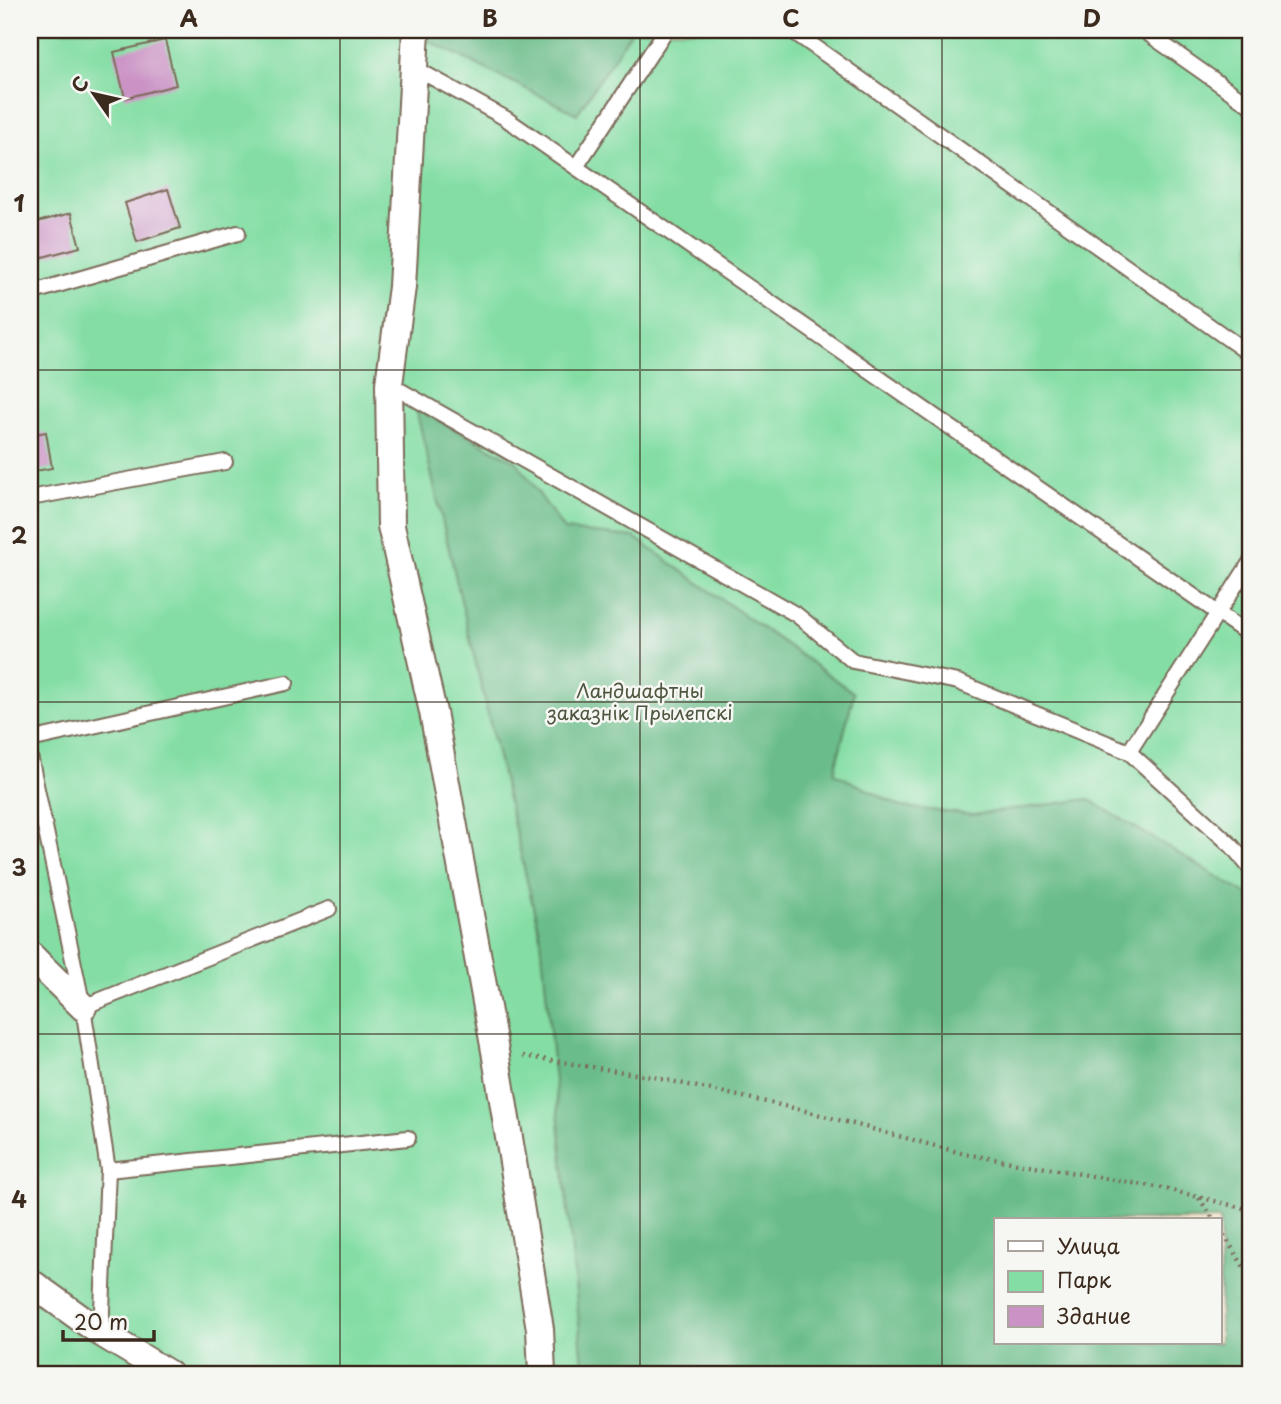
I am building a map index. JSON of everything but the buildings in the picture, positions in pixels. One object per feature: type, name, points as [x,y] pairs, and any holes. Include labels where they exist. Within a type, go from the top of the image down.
[{"type":"street","points":[[416,30],[402,287],[389,384],[390,526],[433,712],[495,1051],[540,1329],[542,1374]]},
{"type":"street","points":[[30,955],[83,1007]]},
{"type":"street","points":[[30,1282],[102,1334],[169,1374]]},
{"type":"lane","points":[[576,167],[666,30]]},
{"type":"lane","points":[[791,30],[1251,355]]},
{"type":"lane","points":[[1143,30],[1251,106]]},
{"type":"lane","points":[[413,67],[505,118],[1251,636]]},
{"type":"lane","points":[[30,293],[238,233]]},
{"type":"lane","points":[[389,384],[797,615],[853,661],[958,682],[1129,752],[1232,845],[1251,869]]},
{"type":"lane","points":[[30,498],[225,462]]},
{"type":"lane","points":[[1129,752],[1251,561]]},
{"type":"lane","points":[[30,740],[286,683]]},
{"type":"lane","points":[[30,756],[83,1007],[108,1170],[102,1334]]},
{"type":"lane","points":[[83,1007],[329,909]]},
{"type":"lane","points":[[108,1170],[408,1138]]},
{"type":"path","points":[[495,1051],[648,1076],[798,1109],[965,1154],[1162,1188],[1251,1210]]},
{"type":"path","points":[[1198,1197],[1213,1218]]},
{"type":"path","points":[[1222,1232],[1251,1278]]},
{"type":"green space","name":"Ландшафтны заказнік Прылепскі","points":[[30,30],[1251,30],[1251,1374],[30,1374]]},
{"type":"green space","points":[[425,30],[632,30],[577,114],[423,38]]},
{"type":"green space","points":[[416,409],[517,462],[564,530],[634,537],[854,693],[834,773],[902,807],[973,815],[1088,799],[1251,897],[1251,1142],[1243,1168],[1251,1183],[1251,1374],[584,1374],[541,940]]}]
